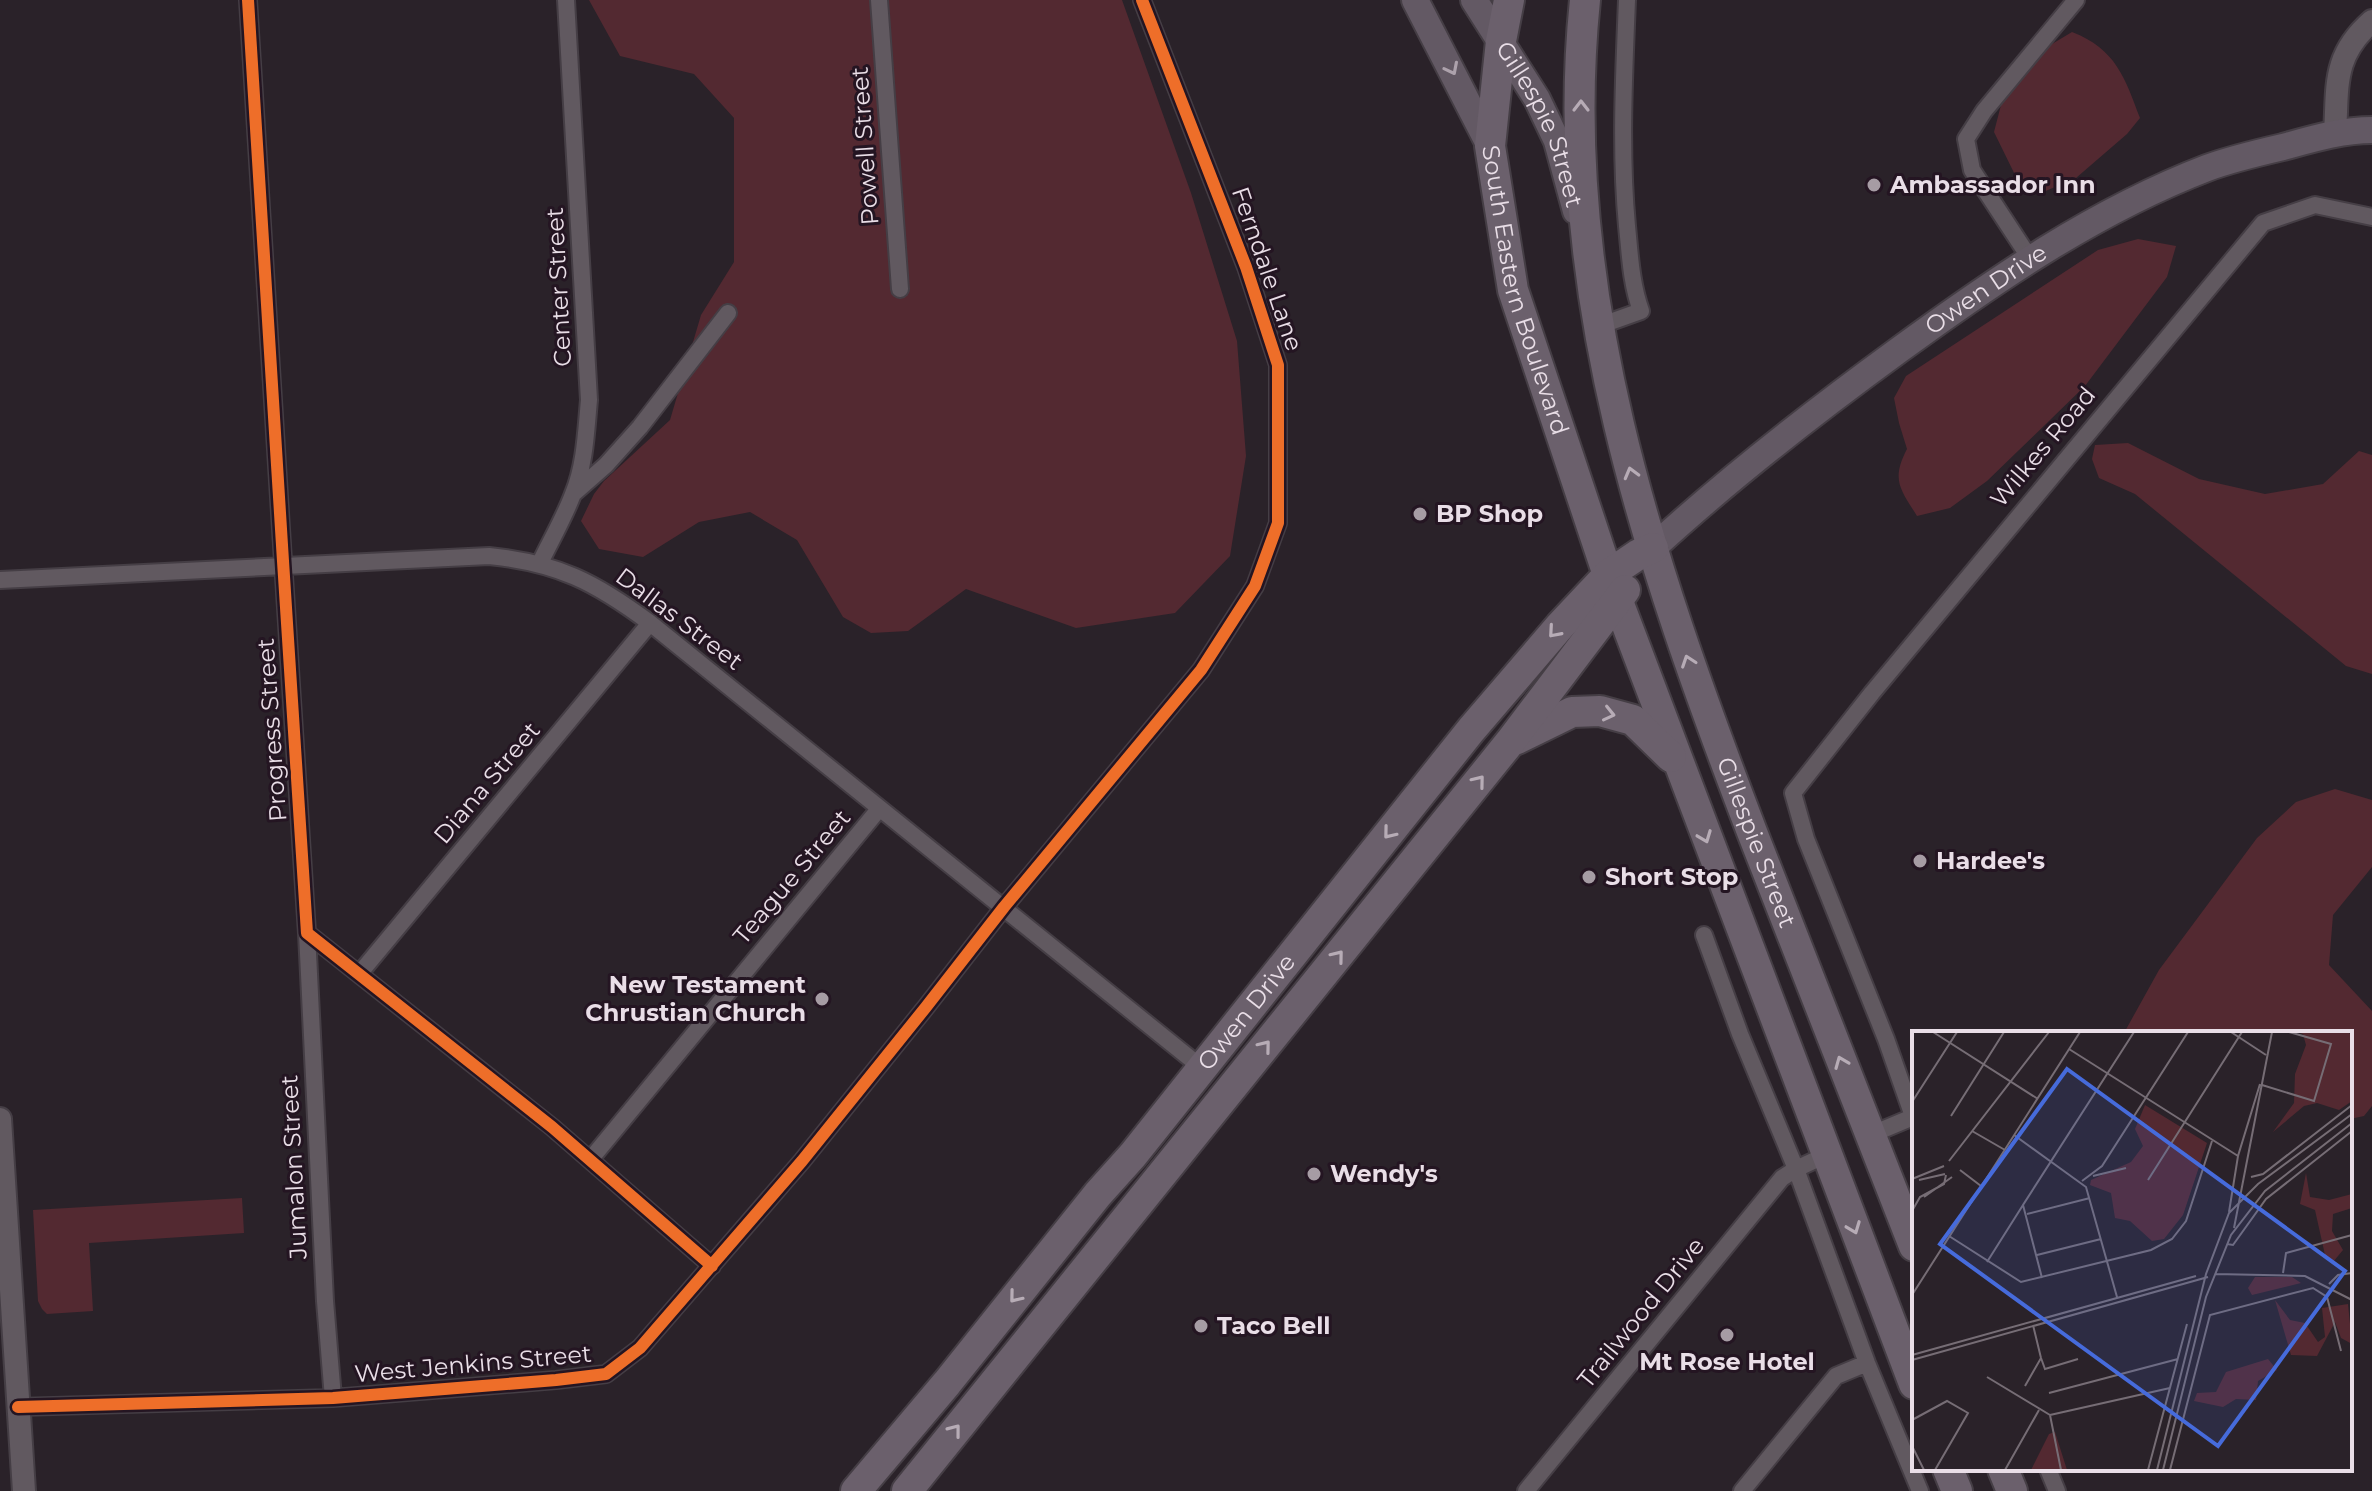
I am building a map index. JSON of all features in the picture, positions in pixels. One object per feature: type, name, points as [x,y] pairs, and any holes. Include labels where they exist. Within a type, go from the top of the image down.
[{"type":"highway","name":"South Eastern Boulevard","points":[[1509,0],[1501,41],[1490,146],[1513,290],[1613,588]]},
{"type":"highway","points":[[1585,0],[1580,100],[1582,195],[1588,257],[1604,364],[1653,548]]},
{"type":"highway","name":"Owen Drive","points":[[856,1491],[1133,1155],[1471,730],[1560,626],[1613,588],[1653,548]]},
{"type":"highway","name":"Gillespie Street","points":[[1653,548],[1704,708],[1806,976],[1912,1241]]},
{"type":"highway","name":"Owen Drive","points":[[907,1491],[1510,742],[1613,588]]},
{"type":"highway","name":"Gillespie Street","points":[[1613,588],[1912,1379]]},
{"type":"highway","points":[[1510,742],[1572,712],[1600,711],[1633,720],[1677,764]]},
{"type":"highway","points":[[1052,1310],[1048,1296],[1050,1286],[1211,1088],[1211,1078],[1202,1068]]},
{"type":"highway","points":[[880,1491],[939,1413],[947,1383]]},
{"type":"highway","points":[[1949,1471],[1957,1491]]},
{"type":"highway","points":[[2004,1471],[2012,1491]]},
{"type":"main road","points":[[1415,0],[1490,146]]},
{"type":"main road","name":"Gillespie Street","points":[[1474,0],[1537,99],[1557,141],[1588,257]]},
{"type":"main road","points":[[2335,134],[2339,67],[2348,47],[2372,21]]},
{"type":"main road","name":"Owen Drive","points":[[1653,548],[1832,398],[1960,305],[2057,243],[2133,201],[2209,167],[2335,134],[2372,130]]},
{"type":"main road","points":[[0,1119],[24,1491]]},
{"type":"street","name":"Progress Street","points":[[248,0],[267,342],[307,933]]},
{"type":"street","name":"Center Street","points":[[540,563],[573,494],[586,437],[589,400],[566,0]]},
{"type":"street","name":"Powell Street","points":[[879,0],[900,289]]},
{"type":"street","name":"Ferndale Lane","points":[[1004,907],[1201,670],[1255,586],[1278,523],[1278,365],[1246,267],[1142,0]]},
{"type":"street","points":[[1599,326],[1641,311],[1634,291],[1625,198],[1623,128],[1627,0]]},
{"type":"street","points":[[2031,260],[1972,168],[1966,139],[1984,111],[2076,0]]},
{"type":"street","name":"Wilkes Road","points":[[1793,793],[1872,693],[2263,223],[2315,205],[2372,217]]},
{"type":"street","points":[[573,494],[606,465],[640,427],[728,313]]},
{"type":"street","name":"Dallas Street","points":[[0,580],[489,556],[540,563],[583,578],[650,623],[1202,1068]]},
{"type":"street","name":"Diana Street","points":[[360,973],[650,623]]},
{"type":"street","name":"Gillespie Street","points":[[1793,793],[1806,839],[1912,1112]]},
{"type":"street","name":"Teague Street","points":[[590,1160],[879,809]]},
{"type":"street","name":"West Jenkins Street","points":[[18,1407],[333,1398],[606,1374],[640,1348],[712,1266],[811,1149],[1004,907]]},
{"type":"street","points":[[307,933],[590,1160],[712,1266]]},
{"type":"street","name":"Jumalon Street","points":[[307,933],[325,1301],[333,1398]]},
{"type":"street","points":[[1704,935],[1740,1034],[1796,1169],[1867,1363],[1920,1491]]},
{"type":"street","points":[[1870,1135],[1912,1119]]},
{"type":"street","name":"Trailwood Drive","points":[[1526,1491],[1782,1178],[1826,1155]]},
{"type":"street","points":[[1742,1491],[1836,1376],[1867,1363]]},
{"type":"street","points":[[2049,1471],[2057,1491]]},
{"type":"shaded area","points":[[589,0],[1122,0],[1191,193],[1237,341],[1246,456],[1230,556],[1175,613],[1076,628],[966,589],[908,631],[871,633],[843,617],[797,540],[750,512],[699,522],[643,557],[599,549],[581,521],[604,481],[670,420],[701,315],[734,262],[734,118],[694,74],[620,56]]},
{"type":"shaded area","points":[[2072,32],[2099,47],[2117,66],[2140,118],[2127,134],[2076,178],[2041,193],[2018,181],[1994,132],[2001,105],[2042,50]]},
{"type":"shaded area","points":[[2138,239],[2176,246],[2167,277],[2085,386],[1987,481],[1950,508],[1917,516],[1902,491],[1899,477],[1907,449],[1894,398],[1906,376],[2098,250]]},
{"type":"shaded area","points":[[2128,443],[2199,479],[2265,494],[2323,484],[2359,451],[2372,455],[2372,674],[2346,666],[2135,494],[2099,478],[2092,459],[2095,445]]},
{"type":"shaded area","points":[[2335,789],[2372,800],[2372,867],[2333,915],[2329,965],[2372,1011],[2372,1106],[2364,1116],[2352,1119],[2352,1031],[2125,1031],[2159,970],[2257,838],[2296,802]]},
{"type":"shaded area","points":[[242,1198],[244,1233],[89,1243],[93,1311],[47,1314],[42,1309],[38,1301],[33,1210]]},
{"type":"cycle path","points":[[248,0],[307,933],[552,1127],[712,1266]]},
{"type":"cycle path","points":[[18,1407],[333,1398],[606,1374],[640,1348],[802,1161],[1004,907],[1201,670],[1255,586],[1278,523],[1278,365],[1246,267],[1142,0]]},
{"type":"place","name":"Ambassador Inn","points":[[1874,185]]},
{"type":"place","name":"BP Shop","points":[[1420,514]]},
{"type":"place","name":"Hardee's","points":[[1920,861]]},
{"type":"place","name":"Short Stop","points":[[1589,877]]},
{"type":"place","name":"New Testament Chrustian Church","points":[[822,999]]},
{"type":"place","name":"Wendy's","points":[[1314,1174]]},
{"type":"place","name":"Taco Bell","points":[[1201,1326]]},
{"type":"place","name":"Mt Rose Hotel","points":[[1727,1335]]}]
